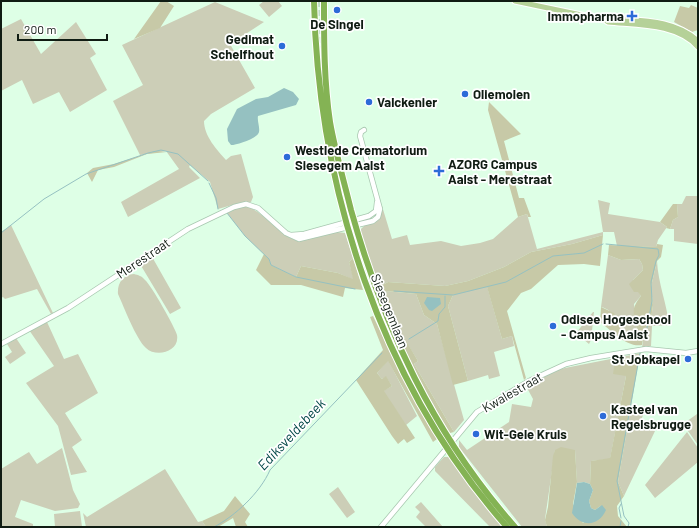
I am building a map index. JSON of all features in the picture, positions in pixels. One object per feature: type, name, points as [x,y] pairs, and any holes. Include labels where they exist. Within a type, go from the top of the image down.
[{"type":"highway","name":"Siesegemlaan","points":[[314,1],[315,43],[326,132],[347,225],[366,283],[388,339],[413,389],[462,464],[507,527]]},
{"type":"highway","name":"Siesegemlaan","points":[[324,1],[327,96],[336,150],[355,223],[365,258],[394,338],[449,444]]},
{"type":"highway","name":"Siesegemlaan","points":[[462,464],[515,527]]},
{"type":"main road","points":[[515,1],[605,20],[608,22],[658,25],[677,28],[698,41]]},
{"type":"main road","points":[[658,25],[678,33],[698,47]]},
{"type":"street","name":"Merestraat","points":[[1,344],[68,308],[188,229],[234,207],[246,204],[261,210],[286,233],[294,238],[302,239],[355,223],[373,214],[376,211],[377,198],[360,136],[361,132],[364,130]]},
{"type":"street","name":"Kwalestraat","points":[[381,527],[477,412],[509,392],[553,369],[587,359],[646,349],[686,353],[696,352]]},
{"type":"green space","points":[[161,1],[166,1],[174,6],[160,28],[134,39]]},
{"type":"green space","points":[[264,1],[278,1],[282,6],[269,17],[259,5]]},
{"type":"green space","points":[[215,2],[264,22],[230,44],[255,88],[211,114],[204,121],[206,132],[215,147],[226,160],[231,156],[241,154],[253,197],[251,202],[243,202],[218,209],[210,182],[190,165],[189,167],[200,178],[128,217],[121,202],[179,169],[166,151],[140,155],[113,101],[143,85],[122,45]]},
{"type":"green space","points":[[691,5],[698,8],[698,30],[692,32],[674,22],[680,6],[689,8]]},
{"type":"green space","points":[[21,19],[41,54],[76,22],[96,54],[90,58],[107,90],[70,112],[59,92],[33,104],[22,80],[1,91],[1,29]]},
{"type":"green space","points":[[489,102],[521,134],[504,141],[519,198],[524,198],[531,217],[528,217],[527,214],[518,217],[488,110]]},
{"type":"green space","points":[[155,151],[167,152],[147,154],[114,167],[98,170],[92,182],[87,173],[93,168],[114,164]]},
{"type":"green space","points":[[686,196],[698,196],[698,244],[674,241],[674,229],[670,229],[673,220],[678,217],[677,204],[682,204]]},
{"type":"green space","points":[[598,200],[610,203],[608,214],[660,222],[667,227],[658,240],[656,247],[617,246],[614,232],[603,232]]},
{"type":"green space","points":[[673,204],[677,204],[678,217],[673,220],[670,229],[666,228],[667,227],[660,222]]},
{"type":"green space","points":[[246,206],[260,214],[284,234],[298,241],[337,232],[345,233],[353,258],[349,262],[354,280],[338,273],[301,266],[296,277],[271,265],[269,259],[245,236],[227,213]]},
{"type":"green space","points":[[382,206],[392,239],[407,235],[410,245],[441,241],[461,246],[480,243],[493,239],[518,217],[527,214],[537,249],[603,232],[603,235],[572,244],[531,252],[504,267],[468,281],[445,286],[388,282],[379,287],[361,229],[377,220],[381,213]]},
{"type":"green space","points":[[11,225],[53,313],[51,314],[37,289],[5,299],[3,297],[1,298],[1,232]]},
{"type":"green space","points":[[603,235],[600,266],[584,264],[558,265],[531,289],[521,293],[507,311],[526,378],[524,380],[512,336],[502,339],[487,287],[453,295],[448,306],[468,381],[453,385],[437,324],[424,315],[416,294],[386,291],[396,321],[395,322],[418,361],[414,364],[454,432],[450,433],[411,362],[379,287],[388,282],[445,286],[468,281],[504,267],[531,252],[572,244]]},
{"type":"green space","points":[[657,244],[663,245],[661,257],[657,261],[651,287],[653,305],[650,327],[645,327],[642,345],[631,344],[614,334],[600,322],[601,307],[614,313],[625,333],[633,335],[637,333],[634,310],[637,301],[641,296],[638,292],[634,292],[629,284],[643,270],[642,264],[639,259],[621,260],[608,255],[609,245],[656,247]]},
{"type":"green space","points":[[264,254],[269,259],[271,265],[296,277],[301,266],[338,273],[353,279],[349,262],[353,258],[363,290],[345,288],[343,297],[301,285],[271,285],[256,270]]},
{"type":"green space","points":[[151,255],[181,308],[170,314],[140,264]]},
{"type":"green space","points":[[608,255],[621,260],[639,259],[642,264],[643,270],[633,280],[641,296],[634,304],[637,333],[625,333],[610,311],[601,307]]},
{"type":"green space","points":[[657,261],[669,325],[652,326],[651,346],[642,348],[645,326],[650,327],[653,305],[651,287]]},
{"type":"green space","points":[[134,274],[141,277],[148,283],[177,335],[175,346],[166,352],[155,353],[150,351],[142,344],[118,294],[119,286],[122,280],[127,276]]},
{"type":"green space","points":[[487,286],[502,339],[512,336],[514,346],[494,352],[500,376],[489,379],[488,375],[468,381],[448,306],[453,295]]},
{"type":"green space","points":[[386,291],[416,294],[424,315],[437,324],[464,420],[454,432],[414,364],[418,361],[394,322]]},
{"type":"green space","points":[[593,312],[591,340],[589,344],[576,333]]},
{"type":"green space","points":[[373,316],[400,373],[437,439],[433,442],[388,361],[377,373],[382,379],[386,376],[392,386],[384,391],[415,438],[407,443],[404,439],[398,444],[356,380],[383,350],[370,317]]},
{"type":"green space","points":[[47,322],[64,359],[78,354],[98,393],[65,413],[82,440],[72,447],[87,472],[71,475],[58,426],[26,383],[54,366],[29,330]]},
{"type":"green space","points":[[16,338],[26,353],[10,364],[5,357],[12,352],[7,344]]},
{"type":"green space","points":[[641,353],[639,359],[615,361],[626,376],[610,459],[591,461],[590,484],[584,482],[577,483],[575,450],[555,450],[545,519],[547,527],[522,527],[459,447],[459,440],[467,450],[509,422],[512,404],[531,407],[533,399],[526,386],[552,372]]},
{"type":"green space","points":[[639,359],[618,482],[624,496],[617,506],[618,516],[627,527],[547,527],[545,520],[548,507],[553,456],[555,450],[561,447],[575,450],[577,482],[573,504],[583,523],[602,505],[595,510],[591,508],[589,501],[593,490],[590,484],[591,461],[610,458],[626,376],[613,374],[615,361]]},
{"type":"green space","points":[[388,360],[417,416],[406,425],[383,391],[392,386],[386,377],[382,379],[377,373]]},
{"type":"green space","points":[[631,406],[645,411],[639,424],[655,431],[624,496],[618,482]]},
{"type":"green space","points":[[697,414],[698,416],[698,445],[683,424]]},
{"type":"green space","points":[[687,432],[698,448],[698,462],[655,498],[645,485]]},
{"type":"green space","points":[[62,448],[73,490],[80,504],[78,508],[55,511],[21,500],[15,517],[33,524],[33,527],[1,527],[1,469],[29,452],[37,464]]},
{"type":"green space","points":[[444,457],[450,457],[502,527],[490,527],[435,471],[435,467]]},
{"type":"green space","points":[[165,469],[198,522],[202,521],[206,527],[86,527],[83,513],[87,517]]},
{"type":"green space","points":[[338,487],[355,512],[347,518],[329,494]]},
{"type":"green space","points":[[235,496],[250,514],[245,522],[248,527],[236,527],[233,518],[218,527],[206,527],[202,521],[224,511]]},
{"type":"green space","points":[[421,502],[443,527],[426,527],[416,517],[420,512],[415,507]]},
{"type":"green space","points":[[80,511],[82,527],[55,527],[54,514]]},
{"type":"water","points":[[284,88],[293,92],[299,99],[296,105],[258,116],[258,134],[247,141],[231,145],[228,141],[227,129],[237,109],[256,99],[268,97]]},
{"type":"water","points":[[427,297],[440,298],[441,304],[432,311],[429,310],[424,303]]},
{"type":"water","points":[[584,482],[590,484],[593,490],[589,501],[591,508],[595,510],[602,505],[606,510],[595,522],[585,523],[576,518],[572,513],[577,483]]},
{"type":"waterway","points":[[1,233],[44,199],[86,174],[148,153],[161,150],[178,154],[208,181]]},
{"type":"waterway","points":[[209,183],[216,198],[218,209]]},
{"type":"waterway","points":[[227,213],[245,236],[269,259],[271,265],[296,277],[355,289]]},
{"type":"waterway","name":"Ediksveldebeek","points":[[394,291],[453,295],[506,282],[553,256],[584,253],[603,244]]},
{"type":"waterway","points":[[606,244],[658,249],[659,255],[651,282],[652,301],[647,328]]},
{"type":"waterway","name":"Ediksveldebeek","points":[[409,339],[438,321],[439,314],[445,307],[445,296]]},
{"type":"waterway","name":"Ediksveldebeek","points":[[214,527],[230,517],[246,503],[266,479],[270,470],[382,353]]},
{"type":"waterway","points":[[628,527],[629,523],[624,516],[617,481],[640,353]]},
{"type":"waterway","points":[[621,504],[619,508],[621,518]]},
{"type":"waterway","points":[[620,527],[621,521]]},
{"type":"tunnel","points":[[320,1],[323,86]]},
{"type":"place","name":"De Singel","points":[[337,10]]},
{"type":"place","name":"Immopharma","points":[[632,16]]},
{"type":"place","name":"Gedimat Schelfhout","points":[[282,46]]},
{"type":"place","name":"Oliemolen","points":[[465,94]]},
{"type":"place","name":"Valckenier","points":[[369,102]]},
{"type":"place","name":"Westlede Crematorium Siesegem Aalst","points":[[287,157]]},
{"type":"place","name":"AZORG Campus Aalst - Merestraat","points":[[439,171]]},
{"type":"place","name":"Odisee Hogeschool - Campus Aalst","points":[[553,326]]},
{"type":"place","name":"St Jobkapel","points":[[688,359]]},
{"type":"place","name":"Kasteel van Regelsbrugge","points":[[603,416]]},
{"type":"place","name":"Wit-Gele Kruis","points":[[476,434]]}]
